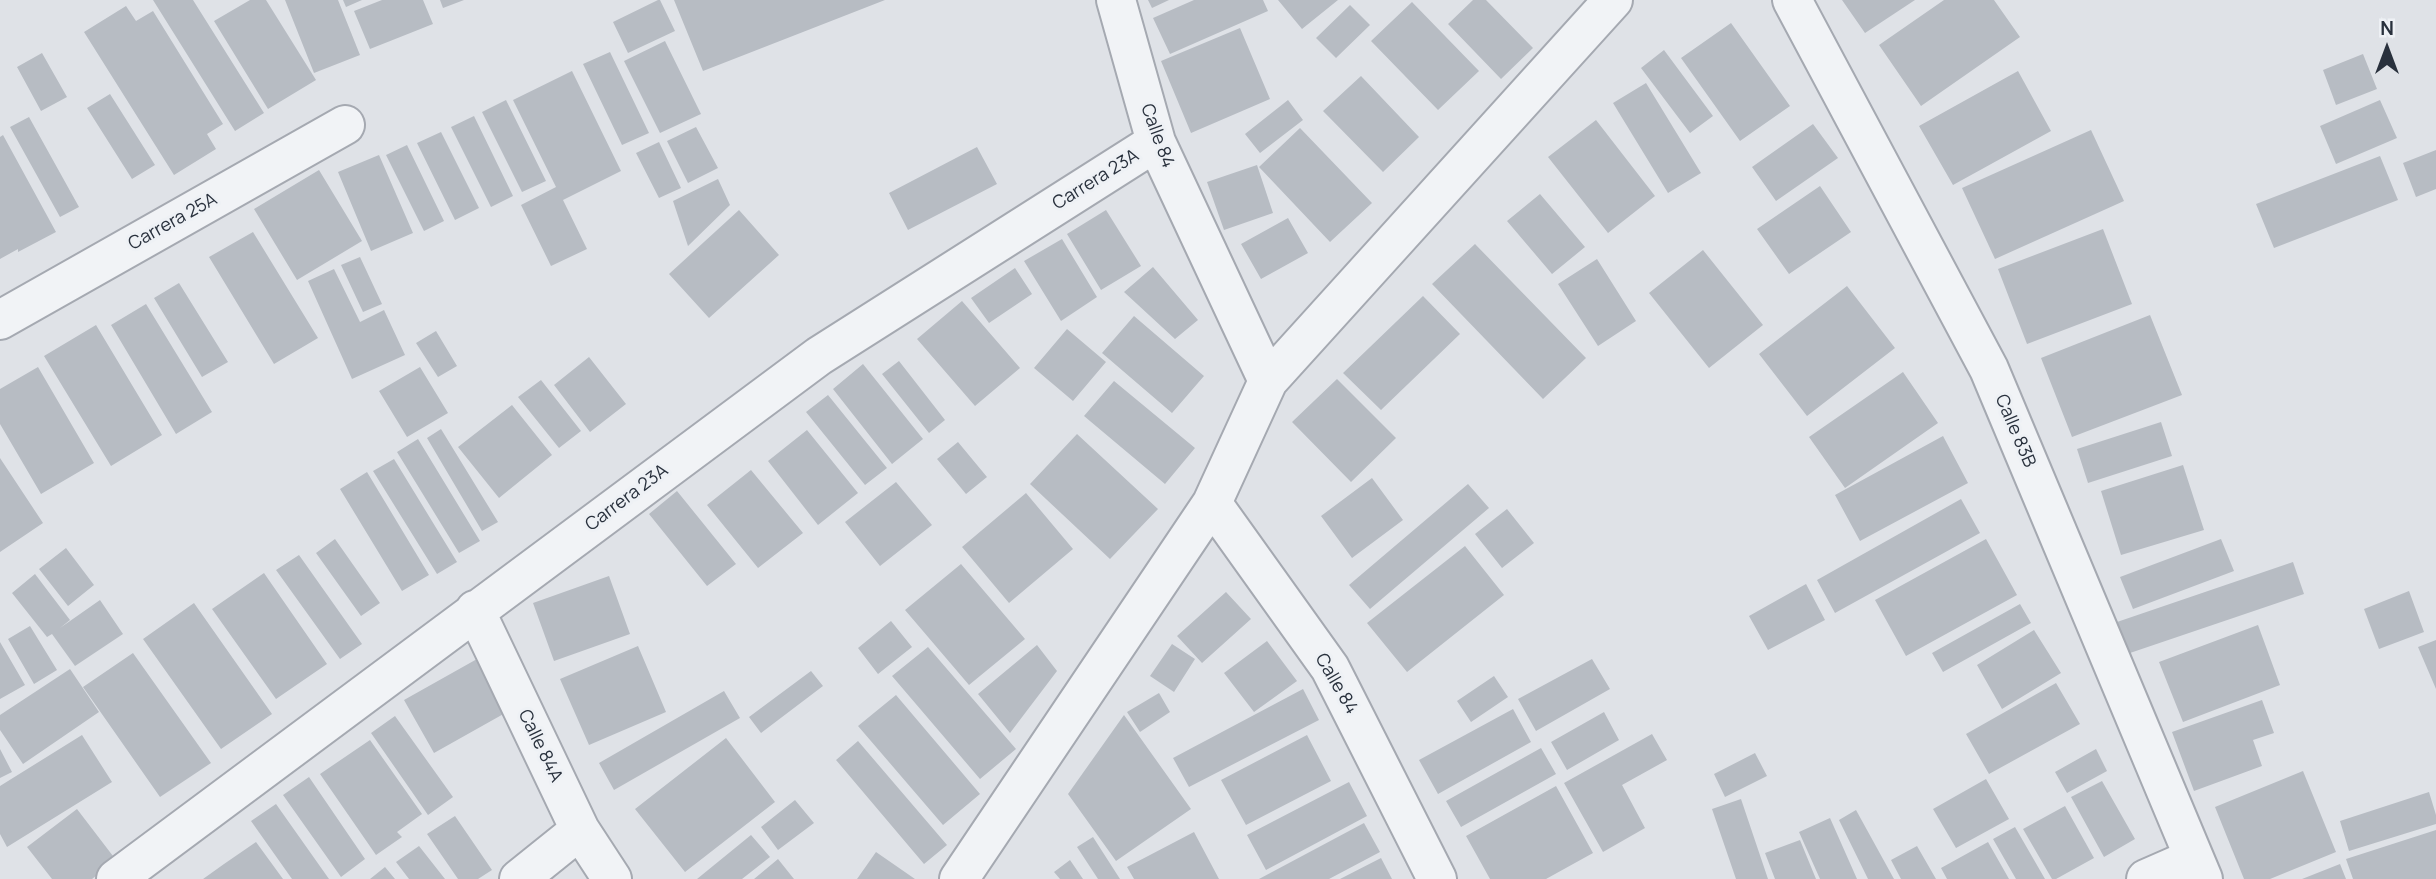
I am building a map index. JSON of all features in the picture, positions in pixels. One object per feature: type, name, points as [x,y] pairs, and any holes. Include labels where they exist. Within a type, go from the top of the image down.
[{"type":"street","name":"Calle 84","points":[[1116,0],[1156,142],[1268,381]]},
{"type":"street","points":[[959,879],[1212,503],[1268,381],[1613,0]]},
{"type":"street","name":"Calle 83B","points":[[1791,0],[1989,369],[2198,868]]},
{"type":"street","name":"Carrera 25A","points":[[0,320],[345,125]]},
{"type":"street","name":"Carrera 23A","points":[[116,879],[819,356],[1156,142]]},
{"type":"street","name":"Calle 84","points":[[1212,503],[1330,668],[1437,879]]},
{"type":"street","name":"Calle 84A","points":[[475,610],[580,830],[612,879]]},
{"type":"street","points":[[519,879],[580,830]]},
{"type":"street","points":[[2146,879],[2198,868]]},
{"type":"building","points":[[153,0],[193,0],[264,113],[235,131]]},
{"type":"building","points":[[250,0],[266,0],[316,80],[268,109],[214,21]]},
{"type":"building","points":[[285,0],[338,0],[360,55],[314,73]]},
{"type":"building","points":[[343,0],[362,0],[346,7]]},
{"type":"building","points":[[382,0],[423,0],[433,24],[370,49],[354,11]]},
{"type":"building","points":[[440,0],[464,0],[443,8]]},
{"type":"building","points":[[658,0],[675,31],[628,53],[613,22]]},
{"type":"building","points":[[674,0],[885,0],[703,71]]},
{"type":"building","points":[[1148,0],[1169,0],[1152,8]]},
{"type":"building","points":[[1194,0],[1263,0],[1268,11],[1170,54],[1153,18]]},
{"type":"building","points":[[1278,0],[1338,0],[1302,29]]},
{"type":"building","points":[[1473,0],[1486,0],[1533,48],[1501,79],[1448,24]]},
{"type":"building","points":[[1842,0],[1915,0],[1865,33]]},
{"type":"building","points":[[1944,0],[1994,0],[2020,37],[1921,106],[1879,45]]},
{"type":"building","points":[[1412,2],[1479,71],[1438,110],[1371,41]]},
{"type":"building","points":[[1350,5],[1370,25],[1336,58],[1316,38]]},
{"type":"building","points":[[126,6],[136,21],[153,11],[223,124],[207,134],[216,149],[174,175],[84,32]]},
{"type":"building","points":[[1731,23],[1790,106],[1740,141],[1681,58]]},
{"type":"building","points":[[1240,28],[1270,99],[1191,133],[1161,61]]},
{"type":"building","points":[[665,41],[701,114],[660,133],[624,61]]},
{"type":"building","points":[[1664,50],[1713,116],[1690,133],[1641,68]]},
{"type":"building","points":[[610,52],[649,133],[622,145],[583,64]]},
{"type":"building","points":[[42,53],[67,97],[41,111],[17,67]]},
{"type":"building","points":[[2363,54],[2377,89],[2336,105],[2323,70]]},
{"type":"building","points":[[572,71],[621,171],[563,200],[587,249],[551,266],[521,205],[556,187],[513,100]]},
{"type":"building","points":[[2018,71],[2051,131],[1953,185],[1919,126]]},
{"type":"building","points":[[1361,76],[1419,137],[1383,172],[1323,111]]},
{"type":"building","points":[[1646,83],[1701,173],[1668,193],[1613,103]]},
{"type":"building","points":[[110,94],[155,165],[132,179],[87,108]]},
{"type":"building","points":[[506,100],[546,181],[522,192],[482,112]]},
{"type":"building","points":[[1288,100],[1303,120],[1260,153],[1245,134]]},
{"type":"building","points":[[2380,100],[2397,138],[2336,164],[2320,126]]},
{"type":"building","points":[[474,116],[513,196],[491,207],[451,127]]},
{"type":"building","points":[[29,117],[79,207],[60,217],[10,127]]},
{"type":"building","points":[[1596,120],[1655,196],[1608,233],[1548,157]]},
{"type":"building","points":[[1813,124],[1838,158],[1776,201],[1752,167]]},
{"type":"building","points":[[696,127],[718,168],[688,183],[667,141]]},
{"type":"building","points":[[1300,128],[1372,203],[1330,242],[1259,167]]},
{"type":"building","points":[[2091,130],[2124,201],[1995,259],[1962,188]]},
{"type":"building","points":[[441,132],[479,208],[455,220],[417,143]]},
{"type":"building","points":[[3,135],[56,232],[0,259],[0,137]]},
{"type":"building","points":[[659,142],[681,188],[659,198],[636,153]]},
{"type":"building","points":[[407,145],[444,221],[424,231],[386,155]]},
{"type":"building","points":[[977,147],[997,184],[908,230],[889,193]]},
{"type":"building","points":[[2436,150],[2436,189],[2416,197],[2403,163]]},
{"type":"building","points":[[379,155],[413,233],[371,251],[338,172]]},
{"type":"building","points":[[2380,156],[2398,200],[2274,248],[2256,204]]},
{"type":"building","points":[[1257,165],[1273,213],[1224,230],[1207,182]]},
{"type":"building","points":[[319,170],[362,241],[297,280],[254,209]]},
{"type":"building","points":[[718,179],[730,205],[688,246],[673,201]]},
{"type":"building","points":[[1820,186],[1851,232],[1789,274],[1757,229]]},
{"type":"building","points":[[1540,194],[1585,247],[1552,274],[1507,221]]},
{"type":"building","points":[[739,210],[779,255],[709,318],[669,274]]},
{"type":"building","points":[[1106,210],[1141,266],[1101,290],[1067,234]]},
{"type":"building","points":[[1288,218],[1308,253],[1261,279],[1241,244]]},
{"type":"building","points":[[2103,229],[2132,304],[2027,344],[1998,269]]},
{"type":"building","points":[[253,232],[318,338],[274,364],[209,257]]},
{"type":"building","points":[[1062,239],[1097,297],[1061,321],[1024,261]]},
{"type":"building","points":[[1475,244],[1586,358],[1543,399],[1432,284]]},
{"type":"building","points":[[1703,250],[1763,325],[1709,368],[1649,293]]},
{"type":"building","points":[[360,257],[382,304],[363,312],[341,265]]},
{"type":"building","points":[[1597,259],[1636,321],[1598,346],[1558,284]]},
{"type":"building","points":[[1153,267],[1198,320],[1175,339],[1124,292]]},
{"type":"building","points":[[1015,268],[1032,294],[989,323],[971,298]]},
{"type":"building","points":[[334,269],[360,322],[384,310],[405,355],[352,379],[308,281]]},
{"type":"building","points":[[179,283],[228,362],[202,377],[154,298]]},
{"type":"building","points":[[1847,286],[1895,348],[1807,416],[1759,354]]},
{"type":"building","points":[[1423,296],[1460,334],[1381,410],[1343,373]]},
{"type":"building","points":[[962,301],[1020,368],[975,406],[917,339]]},
{"type":"building","points":[[146,304],[212,412],[176,434],[111,325]]},
{"type":"building","points":[[2150,315],[2182,395],[2072,437],[2041,358]]},
{"type":"building","points":[[1134,316],[1204,376],[1172,413],[1102,353]]},
{"type":"building","points":[[96,325],[162,435],[111,466],[44,356]]},
{"type":"building","points":[[1067,329],[1106,362],[1073,401],[1034,368]]},
{"type":"building","points":[[436,331],[457,366],[438,377],[416,343]]},
{"type":"building","points":[[589,357],[626,404],[590,432],[554,385]]},
{"type":"building","points":[[899,361],[945,420],[929,433],[882,374]]},
{"type":"building","points":[[863,364],[923,439],[892,464],[833,389]]},
{"type":"building","points":[[38,367],[94,463],[41,494],[0,424],[0,389]]},
{"type":"building","points":[[420,367],[448,413],[407,437],[379,391]]},
{"type":"building","points":[[1903,372],[1938,423],[1845,488],[1809,437]]},
{"type":"building","points":[[1337,379],[1396,438],[1351,482],[1292,422]]},
{"type":"building","points":[[541,380],[581,431],[559,448],[518,397]]},
{"type":"building","points":[[1114,381],[1195,448],[1165,484],[1084,416]]},
{"type":"building","points":[[828,395],[887,468],[865,485],[806,412]]},
{"type":"building","points":[[512,405],[552,455],[499,498],[458,447]]},
{"type":"building","points":[[2161,422],[2172,456],[2088,483],[2077,449]]},
{"type":"building","points":[[441,429],[498,522],[482,531],[427,438]]},
{"type":"building","points":[[807,430],[858,493],[818,525],[768,461]]},
{"type":"building","points":[[1077,434],[1158,509],[1110,559],[1030,484]]},
{"type":"building","points":[[1943,436],[1968,483],[1860,541],[1835,495]]},
{"type":"building","points":[[418,439],[480,541],[459,553],[397,452]]},
{"type":"building","points":[[958,442],[987,477],[966,494],[937,459]]},
{"type":"building","points":[[0,458],[43,523],[0,552]]},
{"type":"building","points":[[394,459],[457,562],[437,574],[373,471]]},
{"type":"building","points":[[2183,465],[2204,530],[2121,555],[2101,491]]},
{"type":"building","points":[[751,470],[803,533],[758,568],[707,505]]},
{"type":"building","points":[[367,472],[429,575],[402,591],[340,489]]},
{"type":"building","points":[[1372,478],[1403,520],[1352,558],[1321,516]]},
{"type":"building","points":[[896,482],[932,525],[880,566],[845,522]]},
{"type":"building","points":[[1468,484],[1489,508],[1370,609],[1349,585]]},
{"type":"building","points":[[677,491],[736,564],[707,586],[649,514]]},
{"type":"building","points":[[1026,493],[1073,549],[1009,603],[962,547]]},
{"type":"building","points":[[1961,499],[1980,533],[1835,613],[1817,580]]},
{"type":"building","points":[[1507,509],[1534,543],[1502,568],[1475,534]]},
{"type":"building","points":[[335,539],[380,603],[361,616],[316,553]]},
{"type":"building","points":[[1986,539],[2017,595],[1906,656],[1875,600]]},
{"type":"building","points":[[2221,539],[2234,571],[2133,609],[2120,577]]},
{"type":"building","points":[[1465,546],[1504,595],[1407,672],[1367,623]]},
{"type":"building","points":[[66,548],[94,585],[68,606],[39,569]]},
{"type":"building","points":[[299,555],[362,644],[340,659],[276,570]]},
{"type":"building","points":[[2293,562],[2304,594],[2127,654],[2117,622]]},
{"type":"building","points":[[961,564],[1025,639],[969,685],[905,610]]},
{"type":"building","points":[[264,573],[327,664],[276,699],[212,609]]},
{"type":"building","points":[[35,574],[70,620],[60,628],[100,600],[123,634],[75,666],[52,634],[47,637],[12,593]]},
{"type":"building","points":[[609,576],[630,634],[554,661],[533,603]]},
{"type":"building","points":[[1806,584],[1825,620],[1768,650],[1749,616]]},
{"type":"building","points":[[2409,591],[2424,632],[2379,649],[2364,609]]},
{"type":"building","points":[[1226,592],[1251,619],[1202,663],[1177,636]]},
{"type":"building","points":[[194,603],[272,714],[221,749],[143,639]]},
{"type":"building","points":[[2020,604],[2031,623],[1943,672],[1932,653]]},
{"type":"building","points":[[891,621],[912,647],[878,674],[858,648]]},
{"type":"building","points":[[2258,625],[2280,685],[2183,722],[2159,662]]},
{"type":"building","points":[[30,626],[57,670],[34,684],[8,639]]},
{"type":"building","points":[[2034,630],[2061,673],[2002,709],[1977,665]]},
{"type":"building","points":[[2436,640],[2436,689],[2418,647]]},
{"type":"building","points":[[1267,641],[1297,681],[1254,712],[1224,673]]},
{"type":"building","points":[[0,642],[25,685],[0,699]]},
{"type":"building","points":[[1172,644],[1195,659],[1174,692],[1150,676]]},
{"type":"building","points":[[1037,645],[1057,671],[1010,733],[978,694]]},
{"type":"building","points":[[638,646],[666,712],[589,745],[560,679]]},
{"type":"building","points":[[928,647],[1016,749],[980,779],[892,676]]},
{"type":"building","points":[[133,653],[211,763],[160,797],[83,687]]},
{"type":"building","points":[[477,659],[507,712],[434,753],[404,700]]},
{"type":"building","points":[[1592,659],[1610,689],[1536,731],[1518,699]]},
{"type":"building","points":[[70,669],[99,712],[23,764],[0,730],[0,715]]},
{"type":"building","points":[[811,671],[823,686],[761,733],[749,717]]},
{"type":"building","points":[[1494,676],[1508,697],[1471,722],[1457,701]]},
{"type":"building","points":[[2056,683],[2080,724],[1989,774],[1966,734]]},
{"type":"building","points":[[1303,689],[1319,720],[1189,787],[1173,758]]},
{"type":"building","points":[[724,691],[740,718],[614,790],[599,763]]},
{"type":"building","points":[[1159,693],[1170,712],[1140,732],[1127,712]]},
{"type":"building","points":[[896,695],[980,794],[943,825],[858,726]]},
{"type":"building","points":[[2262,700],[2274,733],[2253,740],[2262,766],[2194,791],[2172,732]]},
{"type":"building","points":[[1513,709],[1531,742],[1438,794],[1419,760]]},
{"type":"building","points":[[1604,712],[1619,740],[1567,770],[1551,742]]},
{"type":"building","points":[[1124,715],[1191,809],[1116,861],[1068,794]]},
{"type":"building","points":[[395,716],[453,797],[428,815],[371,733]]},
{"type":"building","points":[[1652,734],[1667,760],[1622,785],[1645,828],[1603,852],[1564,783]]},
{"type":"building","points":[[82,735],[112,782],[7,847],[0,834],[0,786]]},
{"type":"building","points":[[1307,735],[1331,781],[1246,825],[1221,780]]},
{"type":"building","points":[[726,738],[775,802],[685,872],[635,809]]},
{"type":"building","points":[[370,740],[422,814],[397,832],[402,837],[376,855],[320,774]]},
{"type":"building","points":[[858,741],[947,845],[924,864],[836,760]]},
{"type":"building","points":[[1541,748],[1556,774],[1461,827],[1446,801]]},
{"type":"building","points":[[0,749],[12,772],[0,778]]},
{"type":"building","points":[[2096,749],[2107,771],[2067,793],[2055,772]]},
{"type":"building","points":[[1755,753],[1767,776],[1725,797],[1714,774]]},
{"type":"building","points":[[2303,771],[2336,852],[2270,879],[2244,879],[2215,807]]},
{"type":"building","points":[[309,777],[365,859],[341,877],[283,795]]},
{"type":"building","points":[[1986,779],[2009,819],[1956,848],[1933,809]]},
{"type":"building","points":[[2102,781],[2135,839],[2104,857],[2071,797]]},
{"type":"building","points":[[1349,782],[1367,816],[1266,870],[1247,835]]},
{"type":"building","points":[[1556,786],[1593,853],[1546,879],[1490,879],[1466,836]]},
{"type":"building","points":[[2429,792],[2436,824],[2349,851],[2340,821]]},
{"type":"building","points":[[1741,799],[1768,879],[1736,879],[1712,809]]},
{"type":"building","points":[[795,800],[814,823],[778,850],[761,827]]},
{"type":"building","points":[[276,804],[329,879],[292,879],[251,821]]},
{"type":"building","points":[[2065,806],[2094,858],[2052,879],[2023,829]]},
{"type":"building","points":[[77,809],[116,860],[92,879],[52,879],[27,847]]},
{"type":"building","points":[[1856,810],[1894,879],[1868,879],[1839,820]]},
{"type":"building","points":[[455,816],[492,870],[478,879],[458,879],[427,834]]},
{"type":"building","points":[[1830,818],[1857,879],[1820,879],[1799,832]]},
{"type":"building","points":[[1364,823],[1380,852],[1329,879],[1259,879]]},
{"type":"building","points":[[2015,827],[2045,879],[2016,879],[1993,839]]},
{"type":"building","points":[[2436,830],[2436,879],[2353,879],[2346,859]]},
{"type":"building","points":[[1194,832],[1219,879],[1134,879],[1127,867]]},
{"type":"building","points":[[751,835],[770,857],[742,879],[697,879]]},
{"type":"building","points":[[1093,837],[1120,879],[1098,879],[1077,847]]},
{"type":"building","points":[[1800,840],[1816,879],[1775,879],[1765,853]]},
{"type":"building","points":[[256,842],[283,879],[203,879],[224,864]]},
{"type":"building","points":[[1988,842],[2009,879],[1947,879],[1941,868]]},
{"type":"building","points":[[419,846],[445,879],[409,879],[396,862]]},
{"type":"building","points":[[1917,846],[1936,879],[1901,879],[1891,860]]},
{"type":"building","points":[[876,852],[915,879],[857,879]]},
{"type":"building","points":[[1381,858],[1392,879],[1340,879]]},
{"type":"building","points":[[778,859],[794,879],[754,879]]},
{"type":"building","points":[[1070,860],[1083,879],[1060,879],[1054,872]]},
{"type":"building","points":[[2340,864],[2346,879],[2302,879]]},
{"type":"building","points":[[385,867],[395,879],[370,879]]}]
